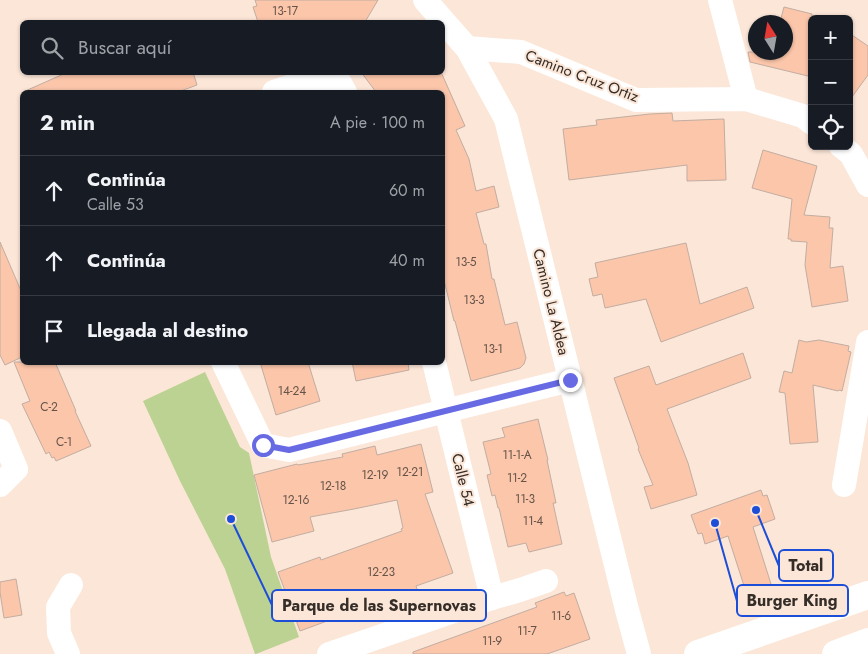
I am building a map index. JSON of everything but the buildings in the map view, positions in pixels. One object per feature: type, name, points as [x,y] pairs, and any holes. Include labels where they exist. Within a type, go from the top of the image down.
[{"type":"highway","points":[[698,654],[868,595]]},
{"type":"highway","points":[[836,654],[868,642]]},
{"type":"street","name":"Camino La Aldea","points":[[426,0],[443,20]]},
{"type":"street","points":[[720,0],[746,99]]},
{"type":"street","name":"Camino La Aldea","points":[[445,22],[467,48],[506,119],[639,654]]},
{"type":"street","name":"Camino Cruz Ortiz","points":[[467,48],[521,52],[636,100],[746,99],[803,116],[808,120]]},
{"type":"street","points":[[280,90],[316,78],[340,83],[344,90]]},
{"type":"street","points":[[846,150],[851,154],[868,185]]},
{"type":"street","points":[[844,485],[868,342]]},
{"type":"street","points":[[224,365],[263,445],[289,450],[570,380]]},
{"type":"street","name":"Calle 54","points":[[435,365],[492,598]]},
{"type":"street","points":[[0,431],[16,469],[0,485]]},
{"type":"street","points":[[329,654],[546,581]]},
{"type":"street","points":[[68,654],[59,634],[58,607],[71,585]]},
{"type":"green space","points":[[205,372],[240,447],[249,453],[271,557],[299,637],[256,654],[225,569],[180,481],[143,401]]},
{"type":"place","name":"Total","points":[[756,510]]},
{"type":"place","name":"Parque de las Supernovas","points":[[231,519]]},
{"type":"place","name":"Burger King","points":[[715,523]]},
{"type":"route","points":[[263,445],[289,450],[570,380]]}]
